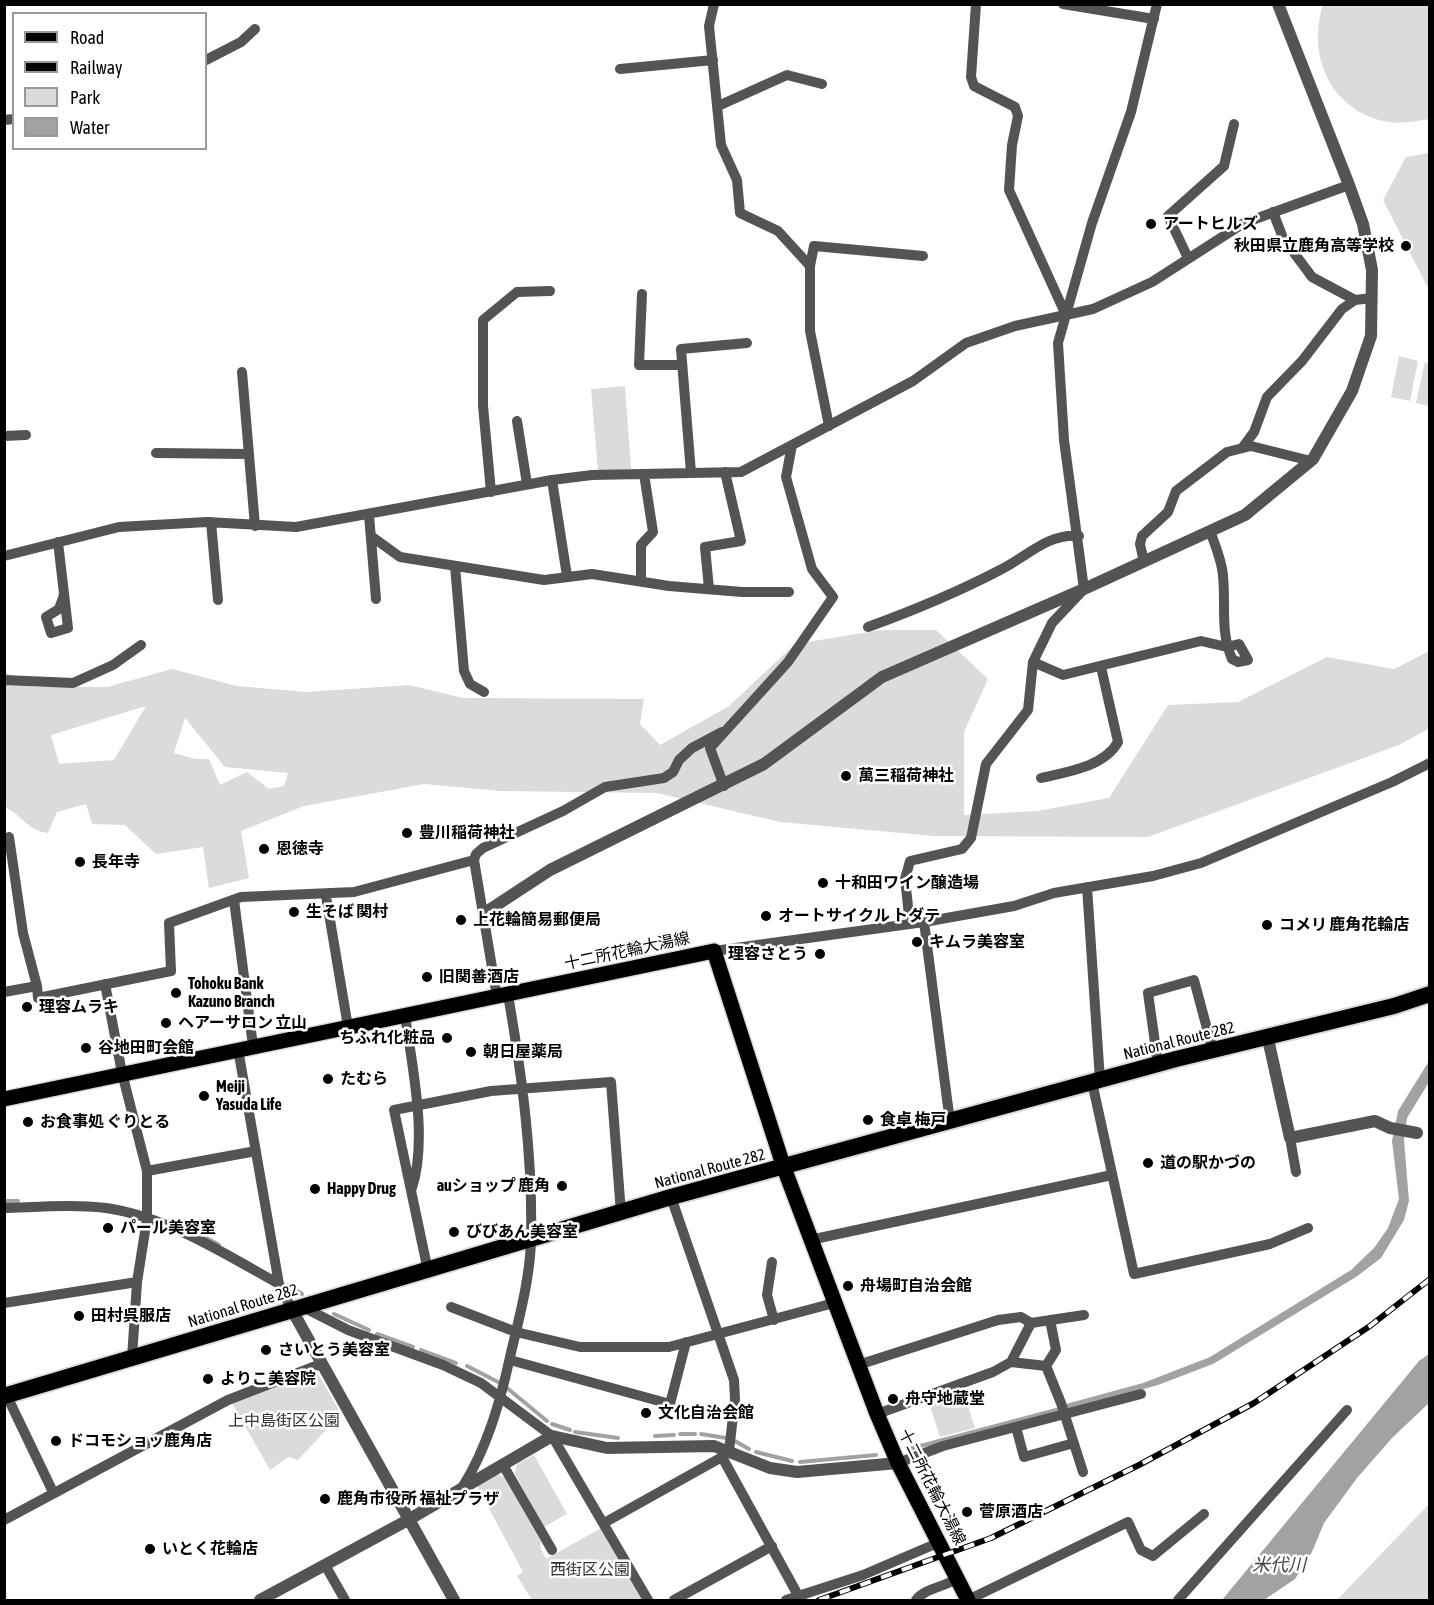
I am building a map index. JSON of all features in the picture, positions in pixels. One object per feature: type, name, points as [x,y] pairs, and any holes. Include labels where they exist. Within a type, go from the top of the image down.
[{"type":"highway","name":"National Route 282","points":[[5,1394],[428,1271],[671,1197],[1158,1064],[1268,1039],[1394,1006],[1430,994]]},
{"type":"main road","name":"十二所花輪大湯線","points":[[4,1099],[714,951],[784,1168],[877,1414],[898,1463],[968,1600]]},
{"type":"street","points":[[714,4],[709,26],[721,145],[737,180],[740,213],[778,231],[810,266]]},
{"type":"street","points":[[976,4],[971,77],[974,86],[1014,107],[1018,116],[1012,145],[1009,190],[1065,313]]},
{"type":"street","points":[[1063,4],[1154,19]]},
{"type":"street","points":[[910,924],[905,879],[910,861],[962,849],[971,838],[986,764],[1028,710],[1033,662],[1052,623],[1084,589],[1060,395],[1058,343],[1092,223],[1131,112],[1157,4]]},
{"type":"street","points":[[483,915],[550,870],[724,786],[764,764],[882,677],[1084,589],[1245,515],[1311,461],[1352,391],[1371,336],[1372,270],[1363,224],[1278,4]]},
{"type":"street","points":[[207,59],[241,42],[255,29]]},
{"type":"street","points":[[620,69],[713,60]]},
{"type":"street","points":[[718,106],[787,75],[822,84]]},
{"type":"street","points":[[1188,258],[1168,216],[1224,166],[1234,124]]},
{"type":"street","points":[[4,556],[119,527],[211,522],[296,527],[552,480],[644,474],[741,472],[913,381],[966,343],[1065,313],[1093,309],[1152,282],[1244,223],[1349,185]]},
{"type":"street","points":[[1273,212],[1283,238],[1311,277],[1355,300]]},
{"type":"street","points":[[829,426],[810,331],[810,266],[814,246],[923,256]]},
{"type":"street","points":[[490,492],[483,406],[483,320],[517,292],[550,291]]},
{"type":"street","points":[[642,294],[639,365],[682,364]]},
{"type":"street","points":[[1243,447],[1254,432],[1267,397],[1302,361],[1342,309],[1355,300],[1372,298]]},
{"type":"street","points":[[691,473],[681,349],[747,343]]},
{"type":"street","points":[[242,372],[255,526]]},
{"type":"street","points":[[517,421],[526,484]]},
{"type":"street","points":[[4,436],[26,435]]},
{"type":"street","points":[[724,786],[710,748],[788,662],[833,597],[812,569],[786,477],[792,445]]},
{"type":"street","points":[[1144,562],[1140,543],[1142,536],[1168,512],[1176,491],[1227,452],[1251,446],[1311,461]]},
{"type":"street","points":[[156,453],[249,454]]},
{"type":"street","points":[[709,589],[705,547],[741,541],[725,472]]},
{"type":"street","points":[[641,581],[641,545],[653,532],[644,474]]},
{"type":"street","points":[[552,480],[567,576]]},
{"type":"street","points":[[369,515],[376,599]]},
{"type":"street","points":[[211,522],[218,600]]},
{"type":"street","points":[[1033,662],[1063,675],[1201,641],[1227,647],[1222,621],[1223,575],[1210,531]]},
{"type":"street","points":[[868,627],[1002,570],[1044,543],[1068,535],[1079,536]]},
{"type":"street","points":[[371,536],[400,557],[544,580],[592,574],[669,586],[789,592]]},
{"type":"street","points":[[57,542],[64,595]]},
{"type":"street","points":[[454,566],[464,671],[470,684],[484,692]]},
{"type":"street","points":[[4,680],[72,683],[113,665],[141,645]]},
{"type":"street","points":[[1041,778],[1078,769],[1112,753],[1118,742],[1101,667]]},
{"type":"street","points":[[461,1490],[474,1469],[501,1399],[525,1294],[531,1240],[524,1088],[483,915],[474,860],[476,854],[483,848],[563,811],[605,787],[664,778],[673,772],[679,760],[692,748],[730,728]]},
{"type":"street","points":[[714,951],[924,922],[1014,906],[1054,893],[1153,876],[1201,863],[1392,782],[1430,763]]},
{"type":"street","points":[[9,837],[23,933],[38,998],[171,970],[169,923],[242,897],[326,896],[354,892],[474,860]]},
{"type":"street","points":[[1088,887],[1096,1081],[1112,1175],[1134,1274],[1270,1244],[1308,1228]]},
{"type":"street","points":[[326,896],[348,1027]]},
{"type":"street","points":[[234,900],[256,1151],[279,1284]]},
{"type":"street","points":[[924,922],[950,1122]]},
{"type":"street","points":[[1158,1064],[1148,993],[1194,980],[1213,1051]]},
{"type":"street","points":[[105,984],[123,1073],[147,1171],[147,1219],[137,1282],[132,1358]]},
{"type":"street","points":[[4,992],[37,986]]},
{"type":"street","points":[[405,1015],[418,1105],[416,1174],[411,1191]]},
{"type":"street","points":[[1268,1039],[1296,1173]]},
{"type":"street","points":[[428,1271],[394,1110],[491,1091],[611,1082],[621,1213]]},
{"type":"street","points":[[1290,1138],[1375,1120],[1390,1128],[1414,1132]]},
{"type":"street","points":[[147,1171],[256,1151]]},
{"type":"street","points":[[810,1240],[1112,1175]]},
{"type":"street","points":[[671,1197],[734,1380],[735,1399],[726,1454],[799,1597]]},
{"type":"street","points":[[4,1208],[106,1208],[147,1219],[184,1232],[279,1284],[298,1309],[321,1364],[454,1600]]},
{"type":"street","points":[[772,1262],[767,1295],[774,1320]]},
{"type":"street","points":[[4,1303],[137,1282]]},
{"type":"street","points":[[451,1307],[516,1332],[580,1347],[669,1347],[834,1304]]},
{"type":"street","points":[[298,1309],[481,1383],[552,1436],[648,1600]]},
{"type":"street","points":[[858,1365],[998,1320],[1021,1317],[1031,1323],[1084,1315]]},
{"type":"street","points":[[1046,1366],[1056,1350],[1050,1320]]},
{"type":"street","points":[[877,1414],[993,1372],[1011,1362],[1031,1323]]},
{"type":"street","points":[[510,1360],[670,1404],[686,1342]]},
{"type":"street","points":[[1011,1362],[1046,1366]]},
{"type":"street","points":[[4,1520],[228,1400],[321,1364]]},
{"type":"street","points":[[1046,1366],[1061,1403],[1083,1472]]},
{"type":"street","points":[[5,1394],[53,1492]]},
{"type":"street","points":[[260,1600],[408,1520],[552,1436],[607,1448],[701,1445],[770,1468],[797,1472],[898,1463],[943,1446],[1141,1394]]},
{"type":"street","points":[[1178,1600],[1347,1410]]},
{"type":"street","points":[[1016,1427],[1024,1457],[1074,1443]]},
{"type":"street","points":[[604,1523],[726,1454]]},
{"type":"street","points":[[503,1465],[552,1550]]},
{"type":"street","points":[[968,1600],[1128,1522],[1141,1550],[1152,1557],[1204,1514]]},
{"type":"street","points":[[786,1600],[863,1575],[940,1542]]},
{"type":"street","points":[[674,1600],[772,1546]]},
{"type":"street","points":[[325,1565],[345,1600]]},
{"type":"street","points":[[916,1600],[922,1593],[943,1587],[958,1578]]},
{"type":"green space","points":[[1323,5],[1429,5],[1429,119],[1406,122],[1383,121],[1364,114],[1336,92],[1321,60],[1318,42]]},
{"type":"green space","points":[[1430,153],[1429,290],[1383,200],[1406,157]]},
{"type":"green space","points":[[1399,356],[1418,361],[1410,401],[1391,397]]},
{"type":"green space","points":[[1425,362],[1429,364],[1429,406],[1416,403]]},
{"type":"green space","points":[[625,386],[631,469],[598,471],[591,389]]},
{"type":"green space","points":[[882,630],[936,630],[988,679],[964,732],[964,815],[1037,811],[1109,798],[1168,705],[1238,702],[1327,657],[1394,669],[1429,651],[1430,728],[1399,745],[1148,837],[934,836],[780,822],[657,793],[500,791],[424,784],[304,806],[241,831],[249,878],[209,888],[203,847],[156,854],[125,825],[92,824],[86,804],[57,812],[48,833],[29,826],[5,807],[4,672],[33,687],[107,687],[172,669],[237,686],[306,692],[409,685],[463,698],[644,699],[640,724],[660,745],[729,706],[795,644]],"holes":[[[146,706],[114,760],[59,764],[51,735]],[[185,718],[225,767],[288,773],[284,786],[269,789],[247,772],[220,785],[209,759],[195,759],[174,753]]]},
{"type":"green space","name":"上中島街区公園","points":[[316,1370],[341,1414],[298,1460],[288,1457],[270,1470],[232,1403]]},
{"type":"green space","points":[[954,1391],[958,1400],[965,1397],[975,1428],[940,1437],[928,1400]]},
{"type":"green space","points":[[534,1455],[567,1514],[544,1527],[515,1474],[517,1464]]},
{"type":"green space","name":"西街区公園","points":[[495,1474],[504,1477],[541,1542],[540,1547],[546,1559],[601,1528],[644,1600],[532,1600],[517,1576],[523,1572],[477,1486]]},
{"type":"green space","points":[[1429,1504],[1429,1600],[1337,1600]]},
{"type":"water","points":[[1429,1061],[1429,1082],[1407,1118],[1404,1140],[1409,1201],[1404,1220],[1381,1258],[1356,1277],[1213,1364],[1158,1385],[1067,1410],[1066,1404],[1143,1383],[1210,1357],[1351,1270],[1374,1248],[1388,1228],[1399,1199],[1392,1141],[1398,1111]]},
{"type":"water","name":"米代川","points":[[1429,1354],[1429,1403],[1392,1438],[1357,1478],[1324,1523],[1312,1552],[1295,1579],[1264,1600],[1222,1600],[1419,1361]]},
{"type":"waterway","points":[[4,1201],[18,1201]]},
{"type":"waterway","points":[[175,1223],[195,1232]]},
{"type":"waterway","points":[[205,1237],[219,1245]]},
{"type":"waterway","points":[[289,1285],[302,1294]]},
{"type":"waterway","points":[[334,1314],[369,1330]]},
{"type":"waterway","points":[[377,1334],[413,1347]]},
{"type":"waterway","points":[[421,1350],[456,1363]]},
{"type":"waterway","points":[[467,1366],[498,1382]]},
{"type":"waterway","points":[[507,1388],[547,1421]]},
{"type":"waterway","points":[[909,1449],[1060,1409]]},
{"type":"waterway","points":[[552,1424],[570,1430]]},
{"type":"waterway","points":[[575,1432],[618,1438]]},
{"type":"waterway","points":[[680,1434],[695,1434]]},
{"type":"waterway","points":[[701,1434],[726,1438]]},
{"type":"waterway","points":[[655,1436],[674,1435]]},
{"type":"waterway","points":[[735,1441],[749,1449]]},
{"type":"waterway","points":[[756,1452],[792,1461]]},
{"type":"waterway","points":[[800,1462],[876,1455]]},
{"type":"railway","points":[[819,1600],[991,1538],[1139,1465],[1254,1403],[1370,1326],[1430,1279]]},
{"type":"place","name":"アートヒルズ","points":[[1151,224]]},
{"type":"place","name":"秋田県立鹿角高等学校","points":[[1406,246]]},
{"type":"place","name":"萬三稲荷神社","points":[[846,776]]},
{"type":"place","name":"豊川稲荷神社","points":[[407,833]]},
{"type":"place","name":"恩徳寺","points":[[264,849]]},
{"type":"place","name":"長年寺","points":[[80,862]]},
{"type":"place","name":"十和田ワイン醸造場","points":[[823,883]]},
{"type":"place","name":"生そば 関村","points":[[294,912]]},
{"type":"place","name":"オートサイクル トダテ","points":[[766,916]]},
{"type":"place","name":"上花輪簡易郵便局","points":[[461,920]]},
{"type":"place","name":"コメリ 鹿角花輪店","points":[[1267,925]]},
{"type":"place","name":"キムラ美容室","points":[[917,942]]},
{"type":"place","name":"理容さとう","points":[[820,954]]},
{"type":"place","name":"旧関善酒店","points":[[427,977]]},
{"type":"place","name":"Tohoku Bank Kazuno Branch","points":[[176,993]]},
{"type":"place","name":"理容ムラキ","points":[[27,1007]]},
{"type":"place","name":"ヘアーサロン 立山","points":[[166,1023]]},
{"type":"place","name":"ちふれ化粧品","points":[[447,1038]]},
{"type":"place","name":"谷地田町会館","points":[[86,1048]]},
{"type":"place","name":"朝日屋薬局","points":[[471,1052]]},
{"type":"place","name":"たむら","points":[[328,1079]]},
{"type":"place","name":"Meiji Yasuda Life","points":[[204,1096]]},
{"type":"place","name":"食卓 梅戸","points":[[868,1120]]},
{"type":"place","name":"お食事処 ぐりとる","points":[[28,1122]]},
{"type":"place","name":"道の駅かづの","points":[[1148,1163]]},
{"type":"place","name":"auショップ 鹿角","points":[[562,1186]]},
{"type":"place","name":"Happy Drug","points":[[315,1189]]},
{"type":"place","name":"パール美容室","points":[[108,1228]]},
{"type":"place","name":"びびあん美容室","points":[[454,1232]]},
{"type":"place","name":"舟場町自治会館","points":[[848,1286]]},
{"type":"place","name":"田村呉服店","points":[[79,1316]]},
{"type":"place","name":"さいとう美容室","points":[[266,1350]]},
{"type":"place","name":"よりこ美容院","points":[[208,1379]]},
{"type":"place","name":"舟守地蔵堂","points":[[893,1399]]},
{"type":"place","name":"文化自治会館","points":[[646,1413]]},
{"type":"place","name":"ドコモショッ鹿角店","points":[[56,1441]]},
{"type":"place","name":"鹿角市役所 福祉プラザ","points":[[325,1499]]},
{"type":"place","name":"菅原酒店","points":[[967,1512]]},
{"type":"place","name":"いとく花輪店","points":[[150,1549]]}]
